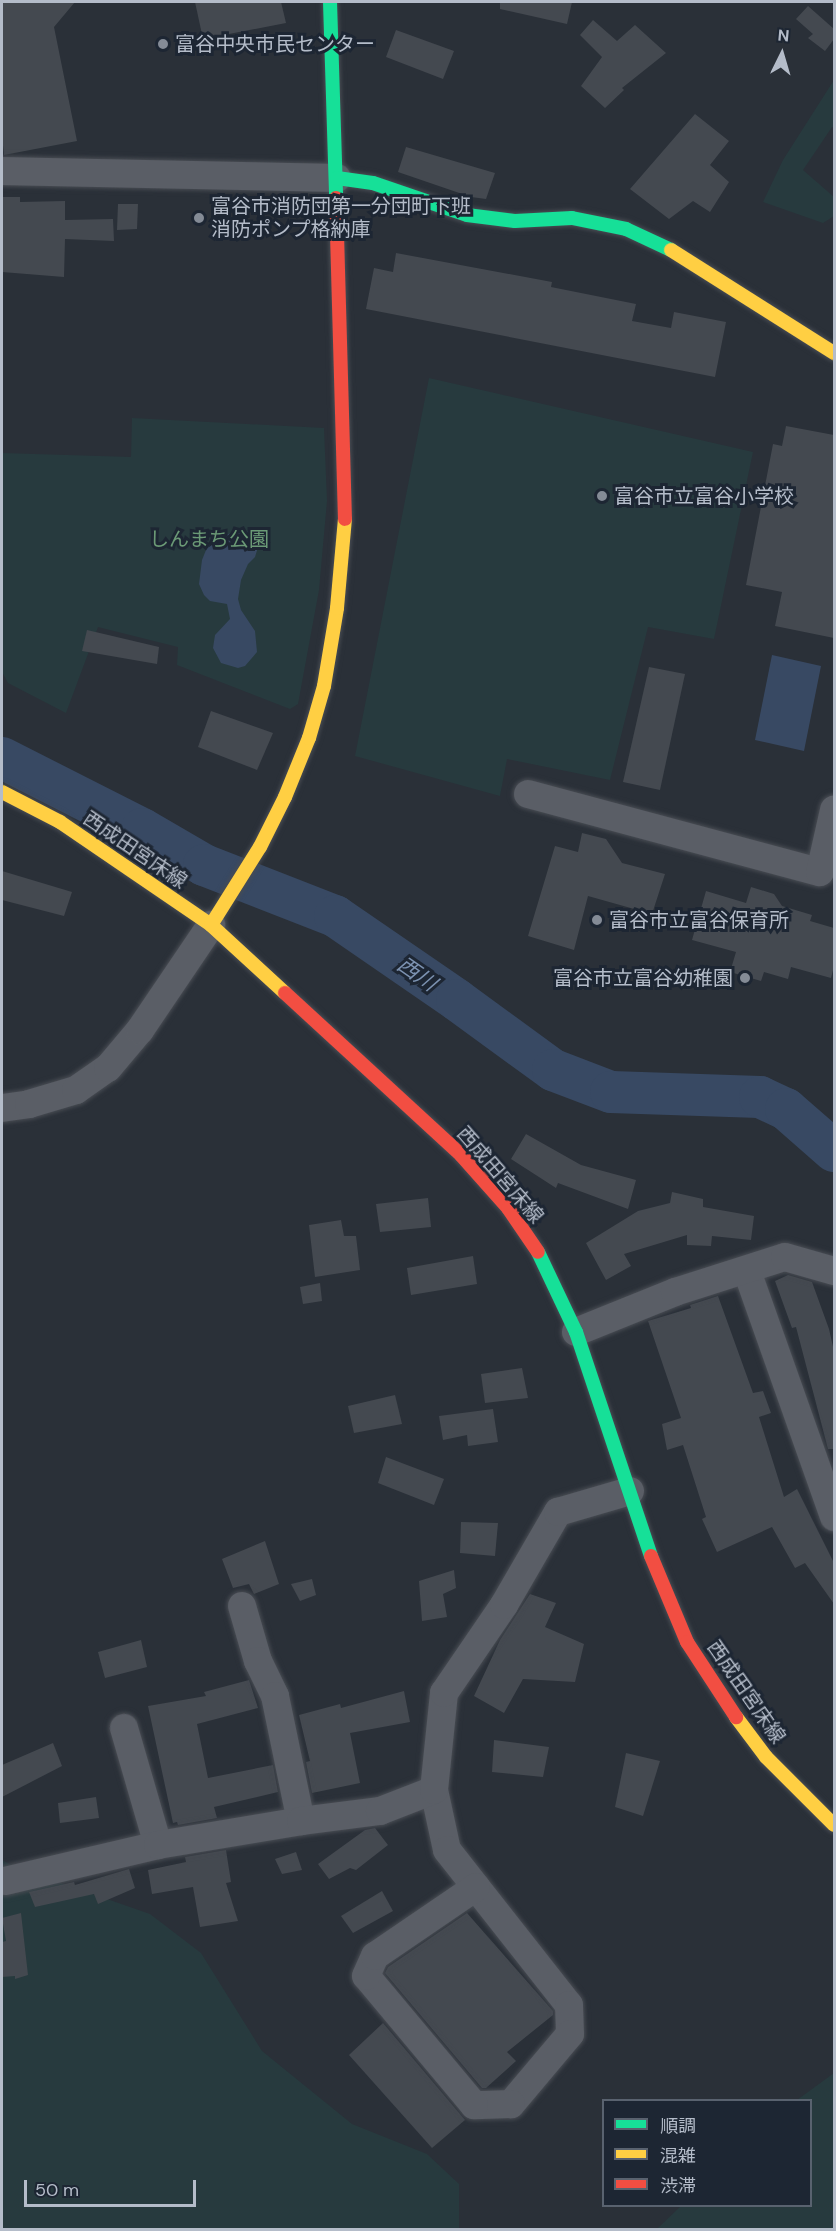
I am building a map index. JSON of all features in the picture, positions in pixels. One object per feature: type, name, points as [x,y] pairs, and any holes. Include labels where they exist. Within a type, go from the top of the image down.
[{"type":"street","points":[[2,1108],[29,1104],[76,1090],[108,1068],[140,1030],[260,847],[285,797],[309,738],[324,686],[337,608],[345,520],[337,178],[330,2]]},
{"type":"street","points":[[2,171],[337,178],[373,183],[467,214],[515,221],[572,218],[626,229],[674,252],[834,353]]},
{"type":"street","name":"西成田宮床線","points":[[2,792],[60,822],[218,914],[461,1155],[508,1208],[538,1251],[576,1332],[656,1570],[687,1641],[720,1696],[766,1757],[834,1825]]},
{"type":"street","points":[[528,794],[820,872],[834,810]]},
{"type":"street","points":[[576,1332],[675,1292],[747,1271],[785,1257],[834,1270]]},
{"type":"street","points":[[747,1271],[834,1517]]},
{"type":"street","points":[[476,1887],[375,1956],[366,1976],[474,2105],[511,2104],[570,2034],[569,2005],[447,1850],[434,1790],[444,1693],[504,1605],[558,1512],[630,1491]]},
{"type":"street","points":[[242,1606],[258,1661],[276,1696],[301,1821]]},
{"type":"street","points":[[124,1728],[158,1845]]},
{"type":"street","points":[[5,1881],[158,1845],[301,1821],[380,1811],[434,1790]]},
{"type":"green space","points":[[834,80],[834,128],[832,127],[803,170],[834,197],[834,216],[823,223],[763,202],[783,160]]},
{"type":"green space","points":[[429,378],[753,452],[714,639],[648,627],[610,780],[507,759],[500,796],[355,756]]},
{"type":"green space","name":"しんまち公園","points":[[132,418],[324,428],[327,501],[319,590],[298,704],[290,709],[177,665],[178,647],[98,627],[66,713],[8,683],[2,672],[2,453],[131,457]]},
{"type":"green space","points":[[2,1860],[15,1867],[150,1914],[201,1953],[262,2051],[352,2124],[427,2154],[459,2184],[459,2229],[2,2229]]},
{"type":"green space","points":[[834,2073],[834,2229],[657,2229],[680,2207],[812,2207],[812,2099],[798,2099]]},
{"type":"water","points":[[237,530],[251,532],[259,544],[255,557],[248,564],[241,580],[238,599],[241,610],[255,631],[257,652],[245,666],[238,668],[221,663],[213,648],[215,635],[230,619],[227,604],[210,601],[199,584],[202,560],[206,550],[213,541]]},
{"type":"water","points":[[772,655],[821,666],[804,751],[755,740]]},
{"type":"building","points":[[2,2],[75,2],[54,27],[77,141],[4,155]]},
{"type":"building","points":[[195,2],[281,2],[286,23],[203,39]]},
{"type":"building","points":[[500,2],[572,2],[567,24],[500,9]]},
{"type":"building","points":[[808,6],[834,29],[834,39],[825,51],[808,38],[813,34],[796,19]]},
{"type":"building","points":[[593,20],[617,41],[635,25],[666,53],[622,88],[624,90],[605,108],[581,86],[602,57],[580,35]]},
{"type":"building","points":[[396,30],[454,51],[443,79],[386,57]]},
{"type":"building","points":[[695,114],[729,141],[710,165],[729,182],[710,212],[693,201],[669,219],[630,189]]},
{"type":"building","points":[[406,147],[495,173],[486,199],[471,197],[398,172]]},
{"type":"building","points":[[2,197],[20,197],[20,202],[65,201],[65,220],[113,219],[114,241],[65,239],[64,277],[2,272]]},
{"type":"building","points":[[118,204],[138,204],[137,229],[117,230]]},
{"type":"building","points":[[396,253],[552,282],[551,287],[636,304],[632,321],[671,328],[674,312],[726,322],[715,377],[366,309],[374,268],[393,272]]},
{"type":"building","points":[[786,426],[834,435],[834,638],[775,626],[782,592],[746,585],[773,444],[782,446]]},
{"type":"building","points":[[87,630],[159,647],[157,664],[82,651]]},
{"type":"building","points":[[649,667],[685,674],[660,790],[623,782]]},
{"type":"building","points":[[211,711],[273,733],[257,770],[198,747]]},
{"type":"building","points":[[582,833],[606,839],[622,863],[665,874],[652,914],[588,896],[574,950],[528,936],[555,846],[578,852]]},
{"type":"building","points":[[2,871],[72,892],[64,916],[2,900]]},
{"type":"building","points":[[751,887],[774,894],[782,906],[812,915],[810,921],[834,928],[834,966],[831,978],[791,967],[788,979],[764,972],[761,981],[730,972],[736,952],[692,940],[706,891],[746,903]]},
{"type":"building","points":[[526,1134],[581,1165],[636,1180],[628,1209],[558,1183],[556,1188],[511,1159]]},
{"type":"building","points":[[672,1192],[703,1199],[703,1207],[754,1216],[751,1240],[712,1236],[711,1246],[687,1245],[687,1235],[624,1254],[631,1266],[606,1280],[586,1243],[638,1211],[670,1203]]},
{"type":"building","points":[[428,1198],[431,1227],[380,1232],[376,1204]]},
{"type":"building","points":[[341,1220],[344,1236],[356,1236],[360,1270],[315,1277],[309,1225]]},
{"type":"building","points":[[473,1256],[477,1284],[411,1295],[407,1268]]},
{"type":"building","points":[[788,1275],[812,1282],[829,1329],[834,1351],[834,1449],[828,1449],[796,1327],[792,1328],[775,1281]]},
{"type":"building","points":[[320,1283],[322,1301],[303,1304],[300,1287]]},
{"type":"building","points":[[718,1296],[753,1393],[763,1391],[771,1413],[759,1417],[784,1497],[797,1489],[834,1563],[834,1604],[805,1563],[795,1568],[772,1527],[717,1552],[702,1519],[706,1517],[683,1445],[667,1450],[662,1424],[681,1418],[648,1321],[691,1308],[690,1305]]},
{"type":"building","points":[[522,1368],[528,1398],[485,1403],[481,1374]]},
{"type":"building","points":[[395,1395],[402,1424],[354,1433],[348,1406]]},
{"type":"building","points":[[493,1409],[498,1442],[468,1446],[467,1435],[443,1440],[439,1416]]},
{"type":"building","points":[[386,1457],[444,1479],[434,1505],[378,1483]]},
{"type":"building","points":[[461,1522],[498,1523],[495,1556],[460,1553]]},
{"type":"building","points":[[265,1541],[279,1584],[254,1594],[249,1584],[233,1588],[222,1559]]},
{"type":"building","points":[[454,1570],[456,1588],[443,1594],[447,1617],[422,1621],[419,1581]]},
{"type":"building","points":[[312,1579],[316,1595],[300,1601],[291,1584]]},
{"type":"building","points":[[530,1594],[556,1603],[545,1627],[584,1644],[575,1682],[523,1679],[504,1713],[474,1696],[500,1640]]},
{"type":"building","points":[[141,1640],[147,1667],[105,1678],[98,1652]]},
{"type":"building","points":[[249,1680],[258,1708],[197,1724],[208,1778],[273,1765],[278,1792],[214,1807],[217,1818],[178,1825],[177,1822],[173,1823],[148,1706],[206,1696],[204,1692]]},
{"type":"building","points":[[404,1691],[410,1722],[350,1733],[360,1783],[312,1793],[306,1762],[310,1761],[299,1715],[340,1704],[341,1708]]},
{"type":"building","points":[[494,1740],[549,1747],[543,1777],[492,1772]]},
{"type":"building","points":[[53,1743],[62,1766],[2,1797],[2,1765]]},
{"type":"building","points":[[626,1753],[660,1761],[643,1816],[615,1807]]},
{"type":"building","points":[[96,1797],[99,1818],[60,1823],[58,1803]]},
{"type":"building","points":[[375,1828],[388,1845],[356,1870],[350,1868],[329,1879],[318,1864],[365,1830]]},
{"type":"building","points":[[226,1850],[231,1882],[226,1883],[238,1921],[200,1927],[193,1887],[152,1894],[148,1870],[186,1862],[185,1857]]},
{"type":"building","points":[[296,1852],[302,1870],[282,1874],[275,1859]]},
{"type":"building","points":[[129,1869],[135,1888],[98,1904],[94,1894],[35,1907],[29,1892],[74,1882],[75,1885]]},
{"type":"building","points":[[382,1891],[393,1911],[353,1933],[341,1916]]},
{"type":"building","points":[[21,1913],[28,1975],[15,1979],[15,1976],[2,1977],[2,1942],[6,1941],[2,1918]]},
{"type":"building","points":[[467,1913],[553,2011],[553,2015],[507,2052],[516,2061],[486,2088],[482,2088],[385,1973],[388,1967]]},
{"type":"building","points":[[383,2023],[465,2120],[432,2148],[349,2055]]},
{"type":"waterway","name":"西川","points":[[2,758],[142,829],[204,865],[335,916],[553,1070],[611,1092],[760,1097],[786,1109],[834,1151]]},
{"type":"traffic: fast","points":[[330,2],[336,198]]},
{"type":"traffic: fast","points":[[337,178],[373,183],[467,215],[515,221],[572,218],[626,229],[671,250]]},
{"type":"traffic: fast","points":[[538,1252],[576,1332],[651,1556]]},
{"type":"traffic: slow","points":[[671,250],[834,353]]},
{"type":"traffic: slow","points":[[211,925],[260,847],[285,797],[309,738],[324,686],[337,608],[345,519]]},
{"type":"traffic: slow","points":[[2,792],[60,822],[211,925],[285,993]]},
{"type":"traffic: slow","points":[[736,1717],[766,1757],[834,1825]]},
{"type":"traffic: jam","points":[[336,198],[345,519]]},
{"type":"traffic: jam","points":[[285,993],[461,1155],[508,1208],[538,1252]]},
{"type":"traffic: jam","points":[[651,1556],[687,1642],[736,1717]]},
{"type":"place","name":"富谷中央市民センター","points":[[163,44]]},
{"type":"place","name":"富谷市消防団第一分団町下班 消防ポンプ格納庫","points":[[199,218]]},
{"type":"place","name":"富谷市立富谷小学校","points":[[602,496]]},
{"type":"place","name":"富谷市立富谷保育所","points":[[597,920]]},
{"type":"place","name":"富谷市立富谷幼稚園","points":[[745,978]]}]
